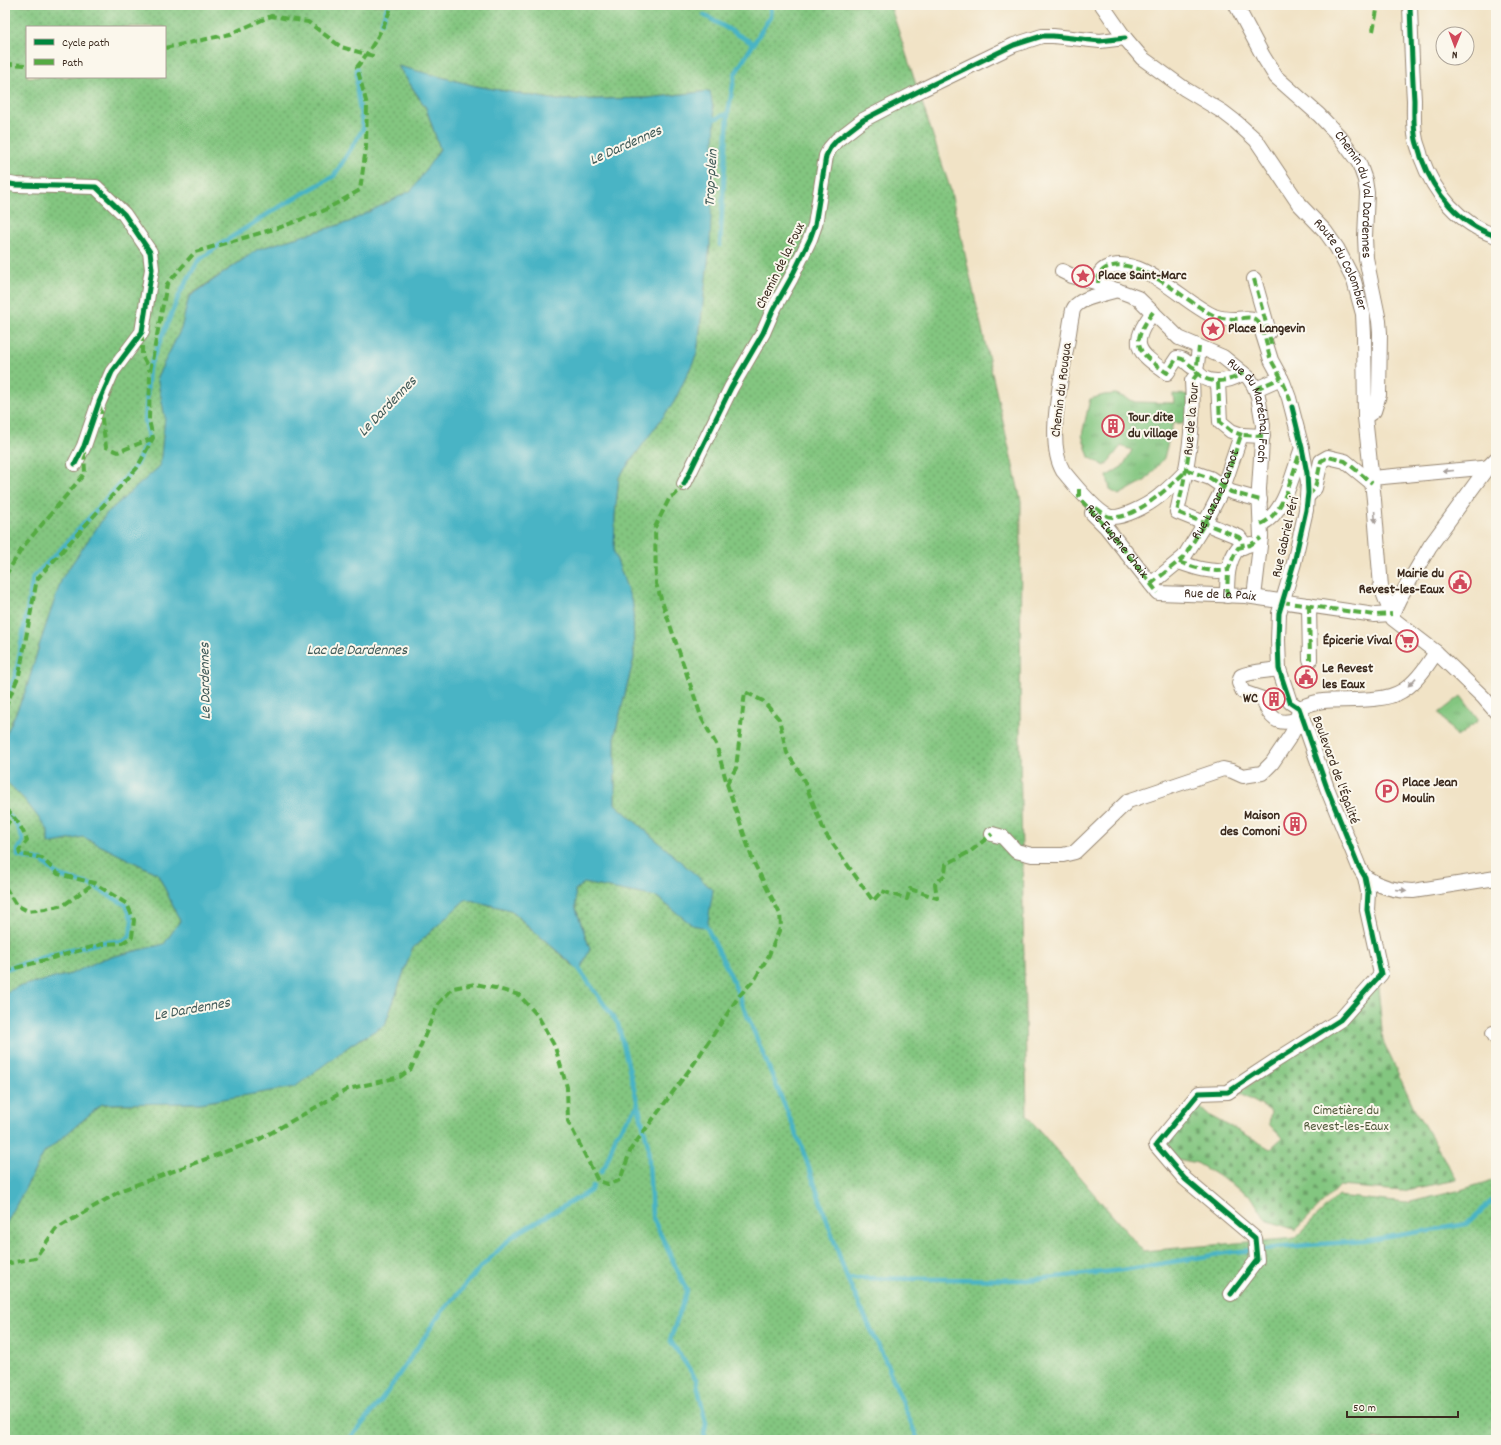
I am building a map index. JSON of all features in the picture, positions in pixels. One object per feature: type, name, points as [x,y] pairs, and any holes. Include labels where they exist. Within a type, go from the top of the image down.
[{"type":"street","name":"Route du Colombier","points":[[1102,5],[1125,38],[1142,58],[1156,69],[1223,112],[1252,136],[1264,151],[1299,204],[1325,231],[1337,248],[1354,281],[1361,307],[1364,335],[1365,417],[1381,587],[1393,619],[1436,652],[1483,697],[1496,712]]},
{"type":"street","name":"Chemin du Val Dardennes","points":[[1236,5],[1276,77],[1319,115],[1340,137],[1359,163],[1365,180],[1367,193],[1365,237],[1366,258],[1380,332],[1379,395],[1374,411],[1365,417]]},
{"type":"street","points":[[1410,5],[1416,140],[1430,180],[1443,199],[1469,224],[1484,232],[1496,236]]},
{"type":"street","name":"Chemin de la Foux","points":[[684,484],[731,388],[763,333],[773,310],[810,239],[815,225],[826,156],[830,148],[837,140],[863,120],[892,104],[1014,46],[1042,36],[1100,41],[1125,38]]},
{"type":"street","points":[[5,183],[16,185],[96,187],[124,214],[150,252],[152,269],[142,332],[112,372],[99,402],[84,446],[75,464]]},
{"type":"street","name":"Rue Gabriel Péri","points":[[1098,283],[1098,276],[1102,270],[1114,266],[1125,265],[1140,270],[1213,316],[1227,319],[1255,319],[1260,325],[1271,360],[1281,378],[1292,407],[1307,473],[1308,496],[1306,510],[1294,563],[1282,602]]},
{"type":"street","points":[[1062,271],[1072,276],[1117,290]]},
{"type":"street","points":[[1254,279],[1270,334],[1272,349],[1271,360]]},
{"type":"street","name":"Rue du Maréchal Foch","points":[[1117,290],[1138,298],[1179,338],[1223,357],[1249,378],[1256,389],[1262,417],[1263,436],[1259,481],[1261,538],[1254,597]]},
{"type":"street","name":"Chemin du Rouqua","points":[[1117,290],[1085,299],[1077,303],[1073,310],[1059,391],[1055,447],[1059,465],[1096,508],[1110,517],[1119,517],[1129,513],[1157,498],[1173,485],[1187,470]]},
{"type":"street","points":[[1153,312],[1141,332],[1139,339],[1140,350],[1146,357],[1167,373],[1177,358],[1183,359],[1203,377],[1218,382],[1234,378],[1243,373]]},
{"type":"street","name":"Rue de la Tour","points":[[1199,347],[1198,364],[1192,381],[1194,396],[1187,470],[1177,512],[1205,523]]},
{"type":"street","points":[[1256,389],[1281,378]]},
{"type":"street","points":[[1218,382],[1220,422],[1231,431],[1242,435]]},
{"type":"street","name":"Rue Lazare Carnot","points":[[1176,564],[1184,557],[1205,523],[1223,488],[1242,435],[1263,436]]},
{"type":"street","points":[[1261,524],[1273,514],[1286,496],[1302,448]]},
{"type":"street","points":[[1308,496],[1315,488],[1321,461],[1328,457],[1345,461],[1372,481],[1493,464]]},
{"type":"street","points":[[1392,614],[1399,599],[1430,546],[1493,464]]},
{"type":"street","points":[[1187,470],[1210,478],[1223,488],[1238,495],[1260,500]]},
{"type":"street","name":"Rue Eugène Chaix","points":[[1079,489],[1079,496],[1083,502],[1106,526],[1155,589]]},
{"type":"street","points":[[1205,523],[1240,537],[1243,547]]},
{"type":"street","points":[[1227,596],[1228,570],[1236,551],[1261,538]]},
{"type":"street","points":[[1155,589],[1176,564],[1200,570],[1228,570]]},
{"type":"street","name":"Rue de la Paix","points":[[1155,589],[1254,597],[1282,602],[1392,614]]},
{"type":"street","name":"Boulevard de l'Égalité","points":[[1231,1294],[1258,1260],[1255,1238],[1185,1179],[1156,1145],[1199,1093],[1228,1092],[1340,1020],[1381,974],[1367,910],[1368,892],[1365,877],[1359,867],[1298,714],[1290,702],[1279,669],[1279,613],[1282,602]]},
{"type":"street","points":[[1309,605],[1310,660]]},
{"type":"street","points":[[1279,669],[1248,673],[1241,676],[1239,683],[1243,692],[1263,700],[1267,712],[1274,718],[1289,722],[1310,704],[1323,701],[1375,698],[1401,692],[1417,678],[1436,652]]},
{"type":"street","points":[[992,834],[1003,837],[1016,851],[1032,855],[1063,855],[1075,852],[1128,801],[1223,769],[1243,776],[1254,776],[1262,773],[1272,763],[1291,735],[1296,725],[1298,714]]},
{"type":"street","points":[[1365,877],[1374,883],[1402,891],[1496,878]]},
{"type":"green space","points":[[5,5],[890,5],[950,188],[1021,501],[1020,750],[1027,1116],[1143,1251],[1295,1238],[1338,1196],[1406,1203],[1457,1191],[1496,1179],[1496,1440],[5,1440],[5,1226],[44,1153],[102,1104],[200,1103],[352,1044],[385,1025],[412,949],[466,899],[510,910],[579,971],[590,949],[576,909],[575,890],[584,883],[657,897],[692,925],[713,890],[615,804],[615,734],[634,658],[633,605],[614,552],[615,515],[619,477],[674,402],[697,354],[710,245],[709,91],[648,98],[557,100],[476,86],[398,66],[426,109],[440,149],[413,190],[349,222],[258,249],[189,296],[181,329],[157,377],[165,417],[160,466],[107,513],[62,578],[26,690],[5,737]]},
{"type":"green space","points":[[1116,394],[1135,402],[1174,403],[1173,394],[1190,395],[1190,423],[1173,423],[1164,458],[1146,480],[1119,495],[1110,490],[1107,476],[1123,466],[1132,450],[1121,446],[1105,466],[1089,457],[1082,435],[1090,399],[1104,395]]},
{"type":"green space","points":[[1461,696],[1479,720],[1457,737],[1439,713]]},
{"type":"green space","points":[[5,767],[6,781],[24,799],[48,830],[48,844],[83,837],[158,874],[180,921],[164,944],[103,959],[71,974],[17,987],[5,993]]},
{"type":"green space","name":"Cimetière du Revest-les-Eaux","points":[[1378,986],[1383,1041],[1416,1112],[1457,1180],[1402,1191],[1339,1186],[1296,1230],[1266,1220],[1251,1196],[1197,1163],[1177,1159],[1165,1145],[1165,1141],[1194,1102],[1208,1115],[1270,1149],[1282,1138],[1269,1124],[1271,1111],[1239,1093]]},
{"type":"water","name":"Lac de Dardennes","points":[[398,66],[476,86],[557,100],[648,98],[710,91],[715,119],[710,245],[697,354],[674,402],[619,477],[615,515],[614,552],[633,605],[634,658],[615,734],[615,804],[713,890],[707,928],[692,925],[657,897],[584,883],[575,890],[576,909],[590,949],[580,971],[510,910],[466,899],[412,949],[385,1025],[352,1044],[295,1087],[200,1103],[102,1104],[44,1153],[5,1226],[5,993],[17,987],[71,974],[103,959],[164,944],[180,921],[158,874],[83,837],[48,844],[48,830],[24,799],[6,781],[5,737],[26,690],[62,578],[107,513],[160,466],[165,417],[157,377],[181,329],[189,297],[258,249],[349,222],[412,190],[440,149],[426,108]]},
{"type":"waterway","points":[[382,22],[388,5]]},
{"type":"waterway","name":"Trop-plein","points":[[710,121],[728,113],[735,74],[770,17],[771,5]]},
{"type":"waterway","points":[[704,15],[754,44]]},
{"type":"waterway","points":[[5,701],[16,674],[33,577],[61,549],[135,467],[149,437],[145,421],[149,368],[180,293],[198,261],[221,244],[274,210],[334,176],[363,129],[357,92],[357,67]]},
{"type":"waterway","name":"Trop-plein","points":[[720,245],[728,113]]},
{"type":"waterway","points":[[5,812],[19,829],[22,837],[23,841],[18,850],[18,856],[42,861],[59,876],[91,885],[126,905],[132,920],[130,936],[123,941],[103,942],[51,955],[5,969]]},
{"type":"waterway","points":[[703,924],[707,928],[730,974],[801,1145],[847,1278],[886,1362],[918,1440]]},
{"type":"waterway","points":[[577,966],[618,1024],[648,1145],[652,1216],[687,1291],[670,1340],[696,1379],[706,1423],[703,1440]]},
{"type":"waterway","points":[[601,1172],[606,1164],[616,1135],[638,1105]]},
{"type":"waterway","points":[[349,1440],[383,1398],[440,1314],[480,1268],[514,1235],[590,1191],[593,1186]]},
{"type":"waterway","points":[[847,1278],[1027,1280],[1123,1270],[1232,1252],[1364,1241],[1467,1224],[1496,1197]]},
{"type":"marked path","points":[[5,708],[19,675],[37,579],[137,468],[153,438],[149,420],[150,371],[167,284],[195,252],[281,227],[323,211],[360,190],[366,148],[367,105],[357,67],[377,38],[392,5]]},
{"type":"marked path","points":[[1373,31],[1378,5]]},
{"type":"marked path","points":[[166,48],[230,34],[271,16],[308,22],[341,47],[377,57]]},
{"type":"marked path","points":[[5,64],[26,65]]},
{"type":"marked path","points":[[1098,283],[1100,274],[1106,268],[1118,265],[1132,267],[1159,280],[1215,316],[1232,319],[1251,318],[1256,320],[1263,331],[1270,357],[1284,384],[1292,407]]},
{"type":"marked path","points":[[1254,279],[1272,348]]},
{"type":"marked path","points":[[1153,312],[1145,324],[1139,341],[1143,353],[1157,366],[1167,373],[1177,358],[1180,358],[1195,368],[1197,365],[1199,347]]},
{"type":"marked path","points":[[142,334],[142,356],[150,371]]},
{"type":"marked path","points":[[1196,371],[1201,376],[1212,381],[1232,379],[1243,373]]},
{"type":"marked path","points":[[1198,373],[1192,381],[1193,398],[1191,431],[1184,480],[1177,512],[1239,537],[1242,541],[1243,547]]},
{"type":"marked path","points":[[1256,389],[1281,378]]},
{"type":"marked path","points":[[1218,382],[1220,422],[1231,431],[1242,435]]},
{"type":"marked path","points":[[100,406],[106,447],[118,452],[153,438]]},
{"type":"marked path","points":[[1151,584],[1184,557],[1205,523],[1223,488],[1242,435],[1263,436]]},
{"type":"marked path","points":[[5,576],[23,547],[85,473],[84,450]]},
{"type":"marked path","points":[[1261,524],[1270,519],[1282,502],[1301,450]]},
{"type":"marked path","points":[[1308,496],[1315,488],[1321,461],[1328,457],[1345,461],[1372,483]]},
{"type":"marked path","points":[[1096,508],[1110,517],[1131,513],[1152,500],[1187,470],[1210,478],[1231,492],[1260,500]]},
{"type":"marked path","points":[[5,1264],[35,1258],[56,1229],[122,1190],[260,1139],[348,1089],[400,1077],[411,1069],[438,1004],[453,988],[475,984],[519,995],[538,1016],[555,1047],[567,1087],[568,1121],[598,1181],[608,1184],[620,1180],[631,1149],[695,1062],[739,996],[755,979],[769,955],[781,926],[780,914],[753,861],[727,784],[716,744],[702,719],[656,584],[655,527],[670,497],[675,495],[684,484]]},
{"type":"marked path","points":[[1079,489],[1079,496],[1083,502],[1106,527],[1158,593]]},
{"type":"marked path","points":[[1227,596],[1228,570],[1236,551],[1238,548],[1250,545],[1261,538]]},
{"type":"marked path","points":[[1179,562],[1215,571],[1228,570]]},
{"type":"marked path","points":[[1282,602],[1375,615],[1392,614]]},
{"type":"marked path","points":[[1309,605],[1310,660]]},
{"type":"marked path","points":[[727,784],[736,768],[745,692],[763,701],[779,719],[787,753],[802,776],[825,833],[873,901],[882,891],[907,899],[910,889],[937,898],[935,884],[945,875],[946,864],[971,851],[992,834]]},
{"type":"marked path","points":[[5,809],[18,823],[27,841],[19,850],[20,854],[42,858],[58,874],[94,883],[127,904],[134,920],[132,937],[122,943],[103,944],[5,971]]},
{"type":"marked path","points":[[5,827],[13,816]]},
{"type":"marked path","points":[[5,887],[16,905],[28,911],[64,905],[94,883]]},
{"type":"cycle path","points":[[1410,5],[1414,125],[1416,140],[1421,157],[1433,183],[1450,206],[1470,224],[1496,236]]},
{"type":"cycle path","points":[[684,484],[731,388],[763,333],[773,310],[810,239],[815,225],[826,156],[830,148],[837,140],[863,120],[1014,45],[1042,36],[1100,41],[1125,38]]},
{"type":"cycle path","points":[[5,183],[16,185],[96,187],[124,214],[150,252],[152,269],[142,332],[112,372],[99,402],[84,446],[75,464]]},
{"type":"cycle path","points":[[1231,1294],[1257,1260],[1255,1238],[1185,1179],[1156,1145],[1199,1093],[1228,1092],[1340,1020],[1381,974],[1367,910],[1368,892],[1365,877],[1359,867],[1327,788],[1299,708],[1290,702],[1279,669],[1279,613],[1294,563],[1306,510],[1308,493],[1307,473],[1292,407]]},
{"type":"place","name":"Place Saint-Marc","points":[[1083,276]]},
{"type":"place","name":"Place Langevin","points":[[1213,329]]},
{"type":"place","name":"Tour dite du village","points":[[1113,426]]},
{"type":"place","name":"Mairie du Revest-les-Eaux","points":[[1460,582]]},
{"type":"place","name":"Épicerie Vival","points":[[1407,641]]},
{"type":"place","name":"Le Revest les Eaux","points":[[1306,677]]},
{"type":"place","name":"WC","points":[[1274,699]]},
{"type":"place","name":"Place Jean Moulin","points":[[1387,791]]},
{"type":"place","name":"Maison des Comoni","points":[[1295,824]]},
{"type":"water label","name":"Le Dardennes","points":[[626,146]]},
{"type":"water label","name":"Le Dardennes","points":[[388,407]]},
{"type":"water label","name":"Le Dardennes","points":[[206,681]]},
{"type":"water label","name":"Le Dardennes","points":[[192,1010]]}]
